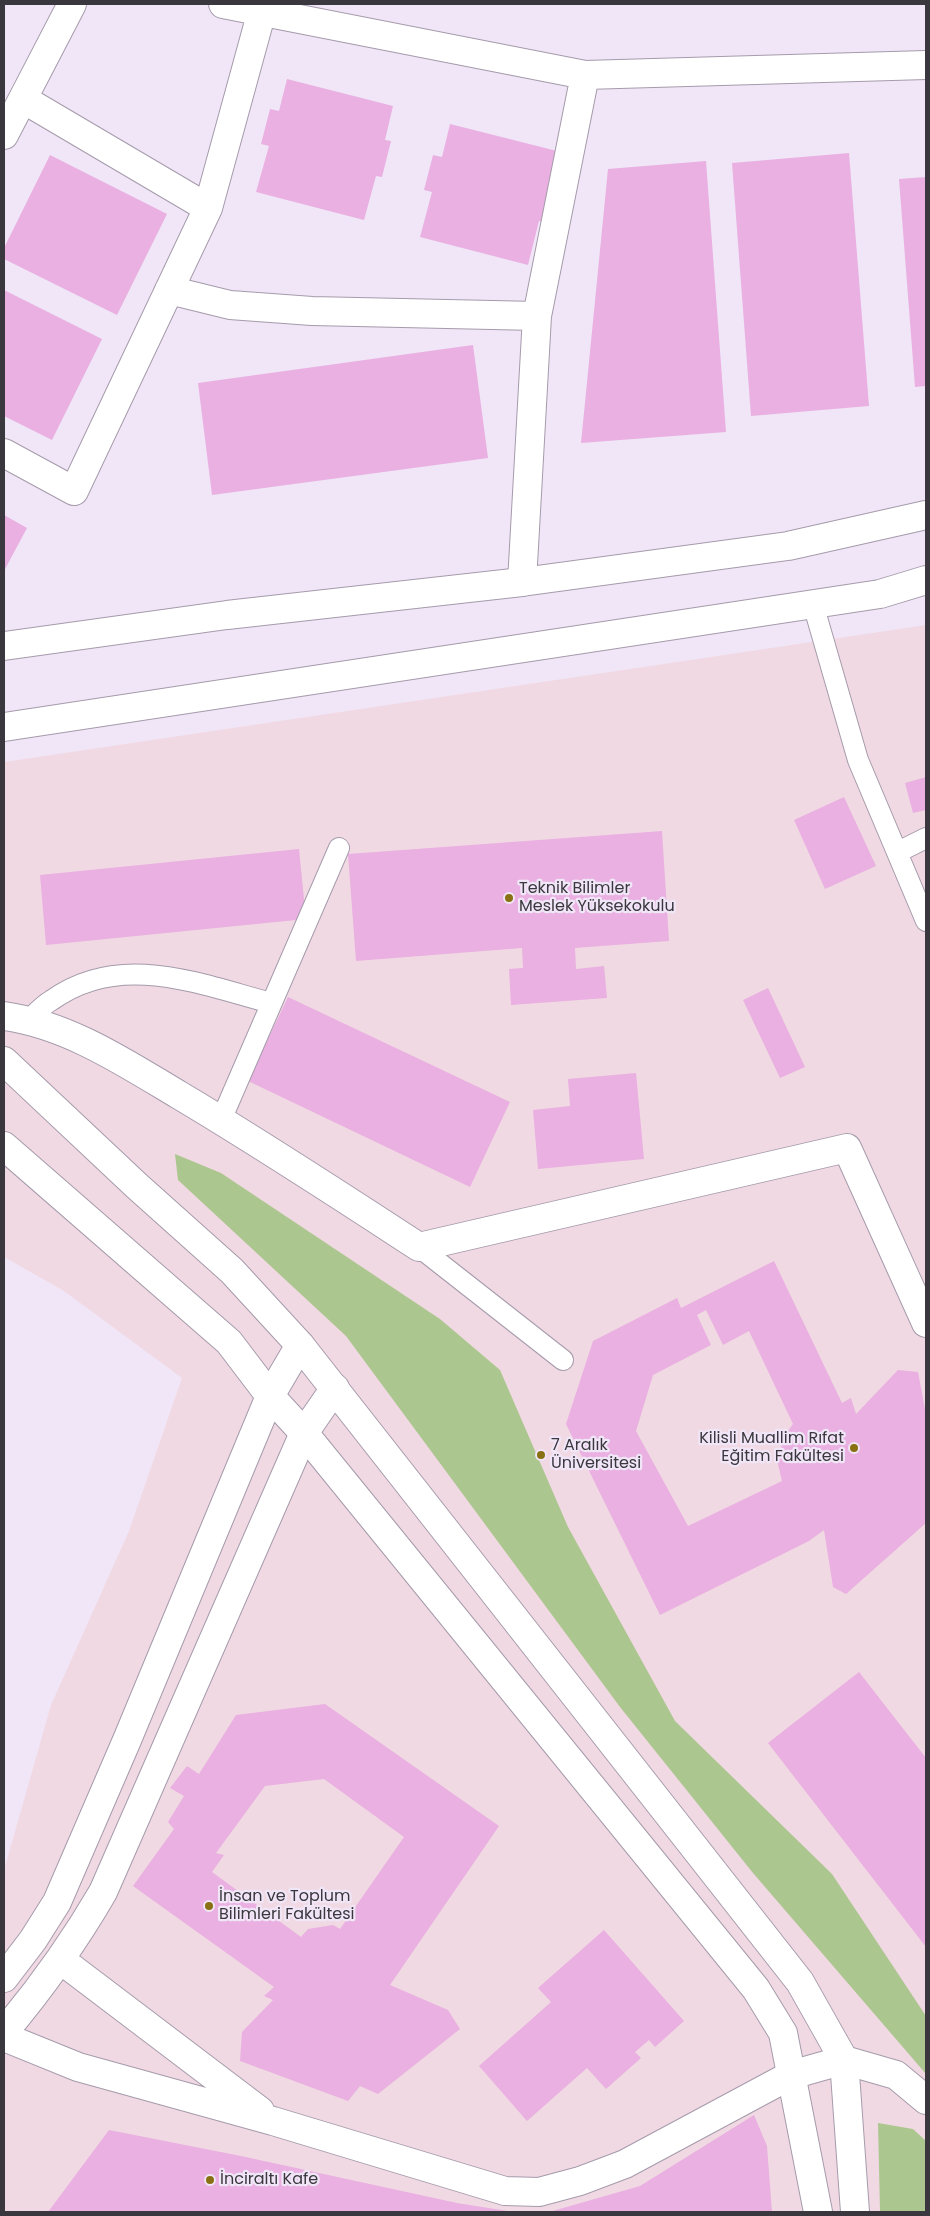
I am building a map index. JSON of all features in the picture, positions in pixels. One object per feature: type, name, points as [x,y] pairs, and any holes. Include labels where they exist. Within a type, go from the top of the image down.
[{"type":"street","points":[[4,135],[72,4]]},
{"type":"street","points":[[223,4],[262,10],[585,75],[926,65]]},
{"type":"street","points":[[4,453],[74,491],[208,208],[262,10]]},
{"type":"street","points":[[522,582],[537,316],[585,75]]},
{"type":"street","points":[[23,98],[208,208]]},
{"type":"street","points":[[169,290],[230,305],[312,312],[537,316]]},
{"type":"street","points":[[4,646],[227,615],[522,582],[788,546],[926,515]]},
{"type":"street","points":[[4,727],[880,594],[926,580]]},
{"type":"street","points":[[16,1018],[98,1047],[221,1120],[419,1247],[848,1148],[926,1323]]},
{"type":"street","points":[[4,1061],[137,1186],[232,1270],[300,1345],[800,1982],[844,2060],[855,2212]]},
{"type":"street","points":[[4,1146],[229,1342],[270,1396],[304,1433],[756,1989],[783,2033],[818,2212]]},
{"type":"street","points":[[4,1978],[33,1940],[57,1902],[127,1740],[270,1396],[300,1345]]},
{"type":"street","points":[[4,2032],[36,1994],[61,1960],[102,1892],[304,1433],[335,1388]]},
{"type":"street","points":[[61,1960],[273,2121]]},
{"type":"street","points":[[4,2037],[78,2067],[273,2121],[505,2191],[539,2192],[580,2181],[625,2164],[791,2075],[844,2060],[896,2075],[926,2100]]},
{"type":"lane","points":[[812,604],[858,760],[926,921]]},
{"type":"lane","points":[[898,852],[926,838]]},
{"type":"lane","points":[[221,1120],[339,848]]},
{"type":"lane","points":[[16,1018],[73,987],[118,974],[162,974],[271,1003]]},
{"type":"lane","points":[[419,1247],[563,1360]]},
{"type":"shaded area","name":"7 Aralık Üniversitesi","points":[[926,625],[926,2212],[4,2212],[4,1870],[51,1705],[129,1531],[182,1378],[64,1291],[4,1257],[4,762]]},
{"type":"green space","points":[[175,1154],[221,1173],[440,1319],[500,1370],[568,1527],[675,1721],[832,1874],[926,2016],[926,2074],[753,1873],[620,1707],[346,1336],[178,1180]]},
{"type":"green space","points":[[878,2123],[913,2129],[926,2141],[926,2212],[880,2212]]},
{"type":"building","points":[[287,79],[393,106],[385,140],[391,141],[382,177],[376,176],[364,220],[256,192],[269,146],[261,144],[270,109],[279,111]]},
{"type":"building","points":[[450,124],[557,151],[548,185],[555,187],[545,223],[539,221],[528,265],[420,237],[432,192],[424,190],[433,155],[442,157]]},
{"type":"building","points":[[849,153],[869,406],[751,416],[732,163]]},
{"type":"building","points":[[50,155],[167,214],[117,315],[4,259],[4,248]]},
{"type":"building","points":[[706,161],[726,432],[581,443],[608,169]]},
{"type":"building","points":[[926,177],[926,386],[915,387],[899,179]]},
{"type":"building","points":[[4,290],[102,339],[52,440],[4,416]]},
{"type":"building","points":[[473,345],[488,458],[212,495],[198,383]]},
{"type":"building","points":[[4,515],[27,528],[4,571]]},
{"type":"building","points":[[926,777],[926,810],[913,813],[905,783]]},
{"type":"building","points":[[844,797],[876,866],[825,889],[794,820]]},
{"type":"building","name":"Teknik Bilimler Meslek Yüksekokulu","points":[[662,831],[669,941],[575,948],[576,969],[604,966],[607,998],[511,1005],[509,969],[523,968],[522,948],[356,961],[348,854]]},
{"type":"building","points":[[299,849],[306,919],[46,945],[40,875]]},
{"type":"building","points":[[768,988],[805,1067],[780,1078],[743,1000]]},
{"type":"building","points":[[288,997],[510,1102],[470,1187],[248,1081]]},
{"type":"building","points":[[636,1073],[644,1159],[538,1169],[533,1110],[570,1106],[568,1079]]},
{"type":"building","name":"Kilisli Muallim Rıfat Eğitim Fakültesi","points":[[774,1261],[842,1403],[851,1398],[856,1414],[898,1370],[918,1372],[926,1414],[926,1523],[846,1594],[833,1587],[824,1530],[809,1541],[660,1615],[566,1424],[593,1341],[677,1298],[681,1308]],"holes":[[[706,1310],[723,1345],[749,1331],[793,1424],[785,1435],[777,1460],[782,1481],[688,1526],[636,1431],[653,1375],[711,1345],[697,1315]]]},
{"type":"building","points":[[859,1672],[926,1758],[926,1947],[768,1743]]},
{"type":"building","name":"İnsan ve Toplum Bilimleri Fakültesi","points":[[325,1704],[499,1826],[390,1985],[448,2010],[460,2029],[378,2094],[360,2086],[348,2101],[240,2061],[242,2032],[273,2000],[264,1996],[274,1987],[133,1886],[174,1829],[168,1822],[184,1796],[170,1788],[187,1766],[199,1774],[236,1715]],"holes":[[[324,1779],[404,1837],[340,1929],[333,1925],[308,1929],[301,1937],[212,1872],[224,1855],[216,1853],[265,1786]]]},
{"type":"building","points":[[604,1930],[684,2021],[655,2047],[649,2040],[635,2052],[641,2058],[606,2089],[587,2068],[527,2121],[479,2066],[551,2002],[538,1988]]},
{"type":"building","points":[[754,2115],[767,2146],[772,2212],[549,2212],[640,2186]]},
{"type":"building","name":"İnciraltı Kafe","points":[[109,2130],[241,2156],[457,2203],[514,2212],[48,2212]]},
{"type":"place","name":"Teknik Bilimler Meslek Yüksekokulu","points":[[509,898]]},
{"type":"place","name":"Kilisli Muallim Rıfat Eğitim Fakültesi","points":[[854,1448]]},
{"type":"place","name":"7 Aralık Üniversitesi","points":[[541,1455]]},
{"type":"place","name":"İnsan ve Toplum Bilimleri Fakültesi","points":[[209,1906]]},
{"type":"place","name":"İnciraltı Kafe","points":[[210,2180]]}]
